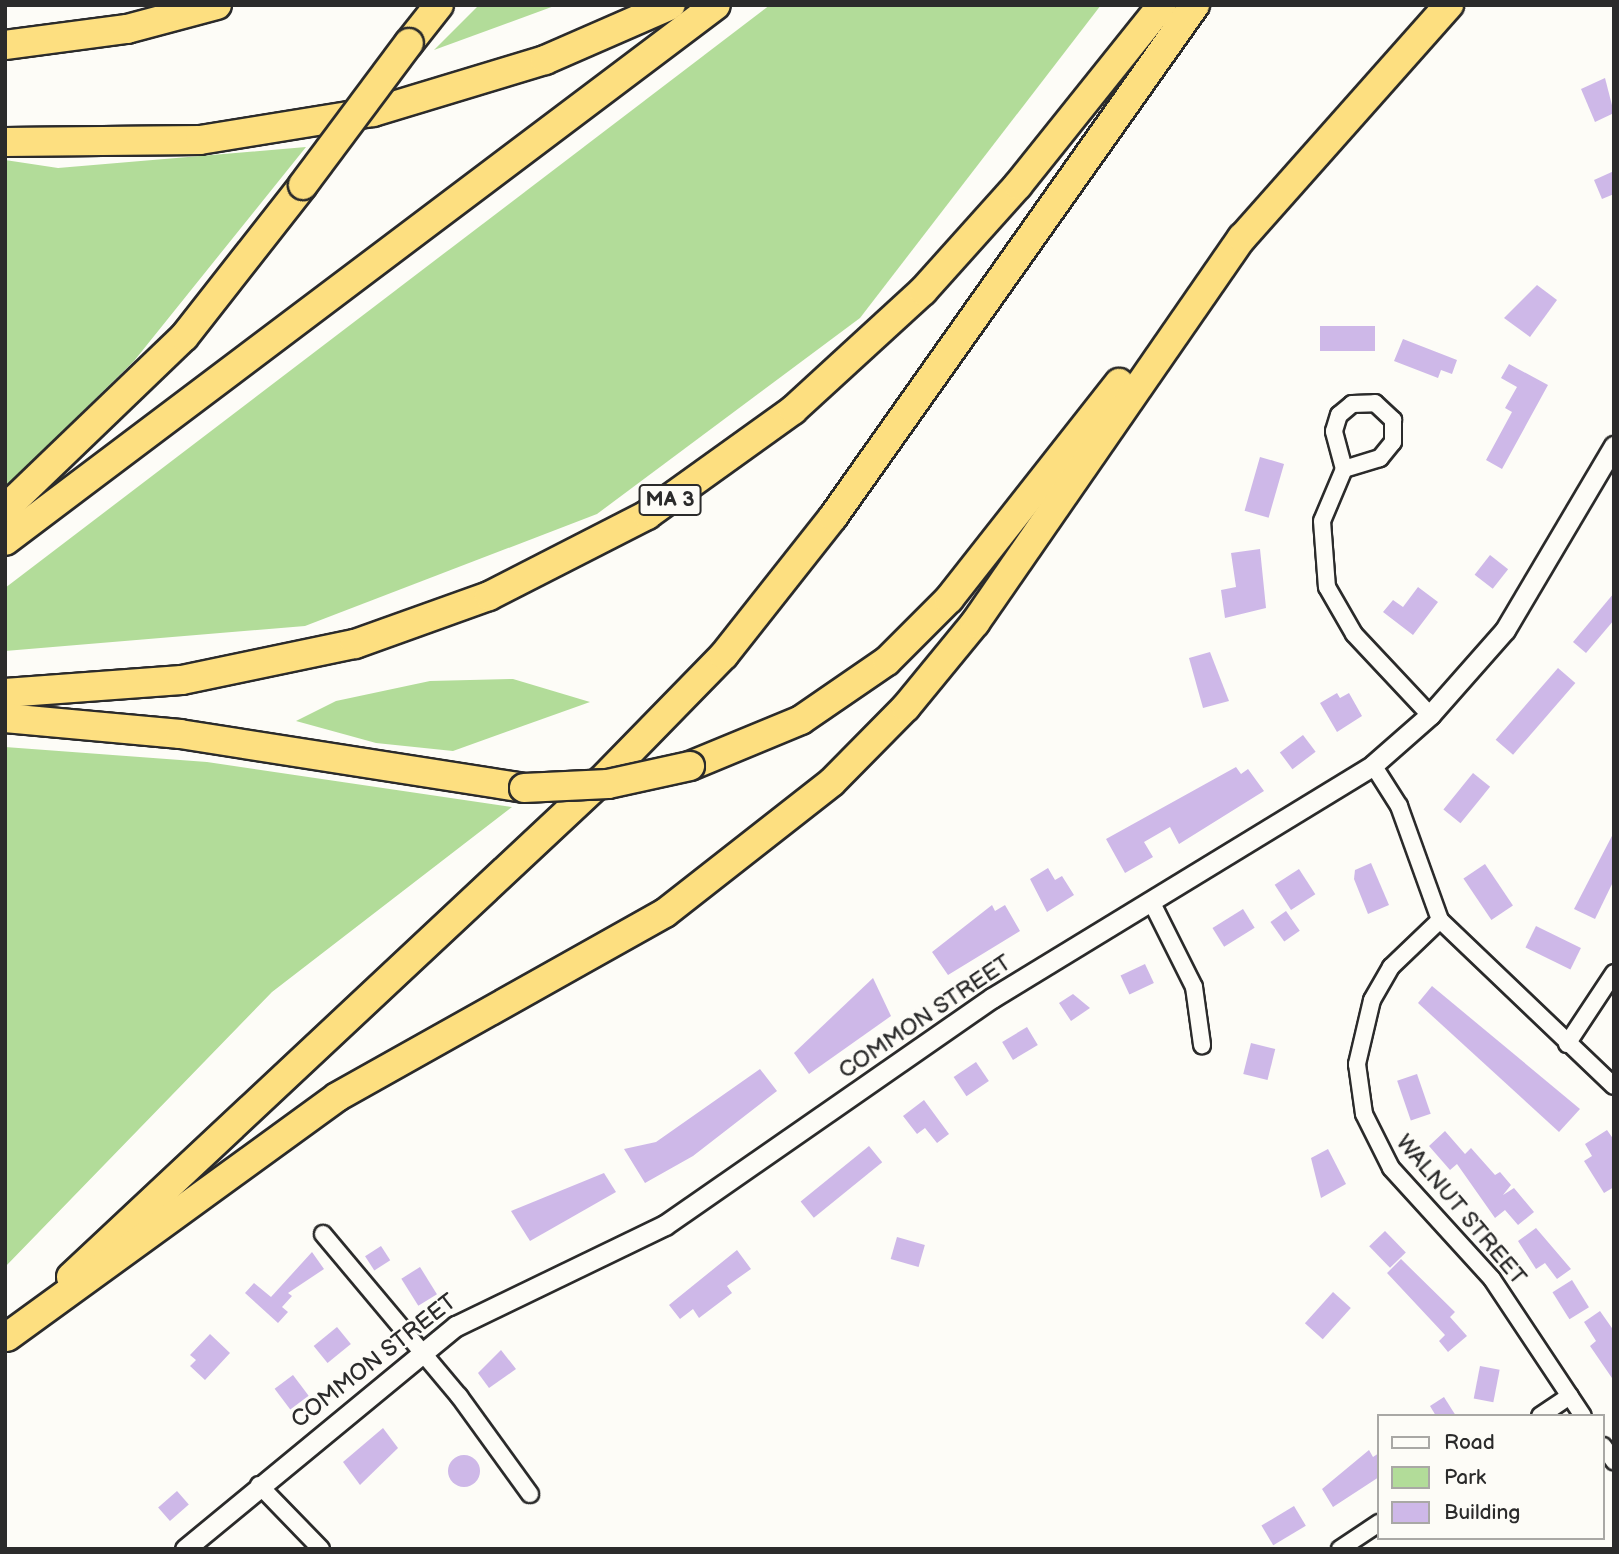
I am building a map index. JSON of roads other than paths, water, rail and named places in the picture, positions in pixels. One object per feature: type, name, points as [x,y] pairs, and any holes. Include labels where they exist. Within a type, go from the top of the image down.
[{"type":"highway","points":[[5,45],[127,29],[217,5]]},
{"type":"highway","points":[[5,509],[184,337],[439,5]]},
{"type":"highway","points":[[5,142],[200,139],[373,112],[545,60],[671,5]]},
{"type":"highway","points":[[5,541],[716,5]]},
{"type":"highway","name":"MA 3","points":[[5,693],[182,680],[321,653],[456,609],[617,533],[765,433],[898,315],[1018,185],[1162,5]]},
{"type":"highway","points":[[6,1338],[602,780],[716,663],[833,517],[1195,5]]},
{"type":"highway","points":[[5,718],[180,734],[524,788],[608,784],[690,766],[801,720],[911,639],[1333,130],[1449,5]]},
{"type":"highway","points":[[6,1338],[337,1097],[635,933],[805,807],[899,716],[967,632],[1221,264]]},
{"type":"street","points":[[1345,469],[1390,449],[1395,428],[1382,407],[1359,402],[1339,415],[1334,431],[1345,469],[1322,521],[1327,587],[1350,628],[1430,715]]},
{"type":"street","name":"COMMON STREET","points":[[185,1549],[422,1350],[497,1301],[666,1225],[992,998],[1373,765],[1430,715],[1510,622],[1614,446]]},
{"type":"street","points":[[1373,765],[1399,806],[1440,920],[1614,1086]]},
{"type":"street","points":[[1151,901],[1194,987],[1202,1045]]},
{"type":"street","name":"WALNUT STREET","points":[[1440,920],[1391,967],[1372,1000],[1359,1051],[1360,1102],[1384,1158],[1483,1267],[1582,1414]]},
{"type":"street","points":[[1567,1044],[1614,973]]},
{"type":"street","points":[[323,1234],[422,1350],[530,1494]]},
{"type":"street","points":[[1543,1414],[1570,1396]]},
{"type":"street","points":[[259,1485],[321,1549]]},
{"type":"street","points":[[1350,1546],[1378,1524]]}]
